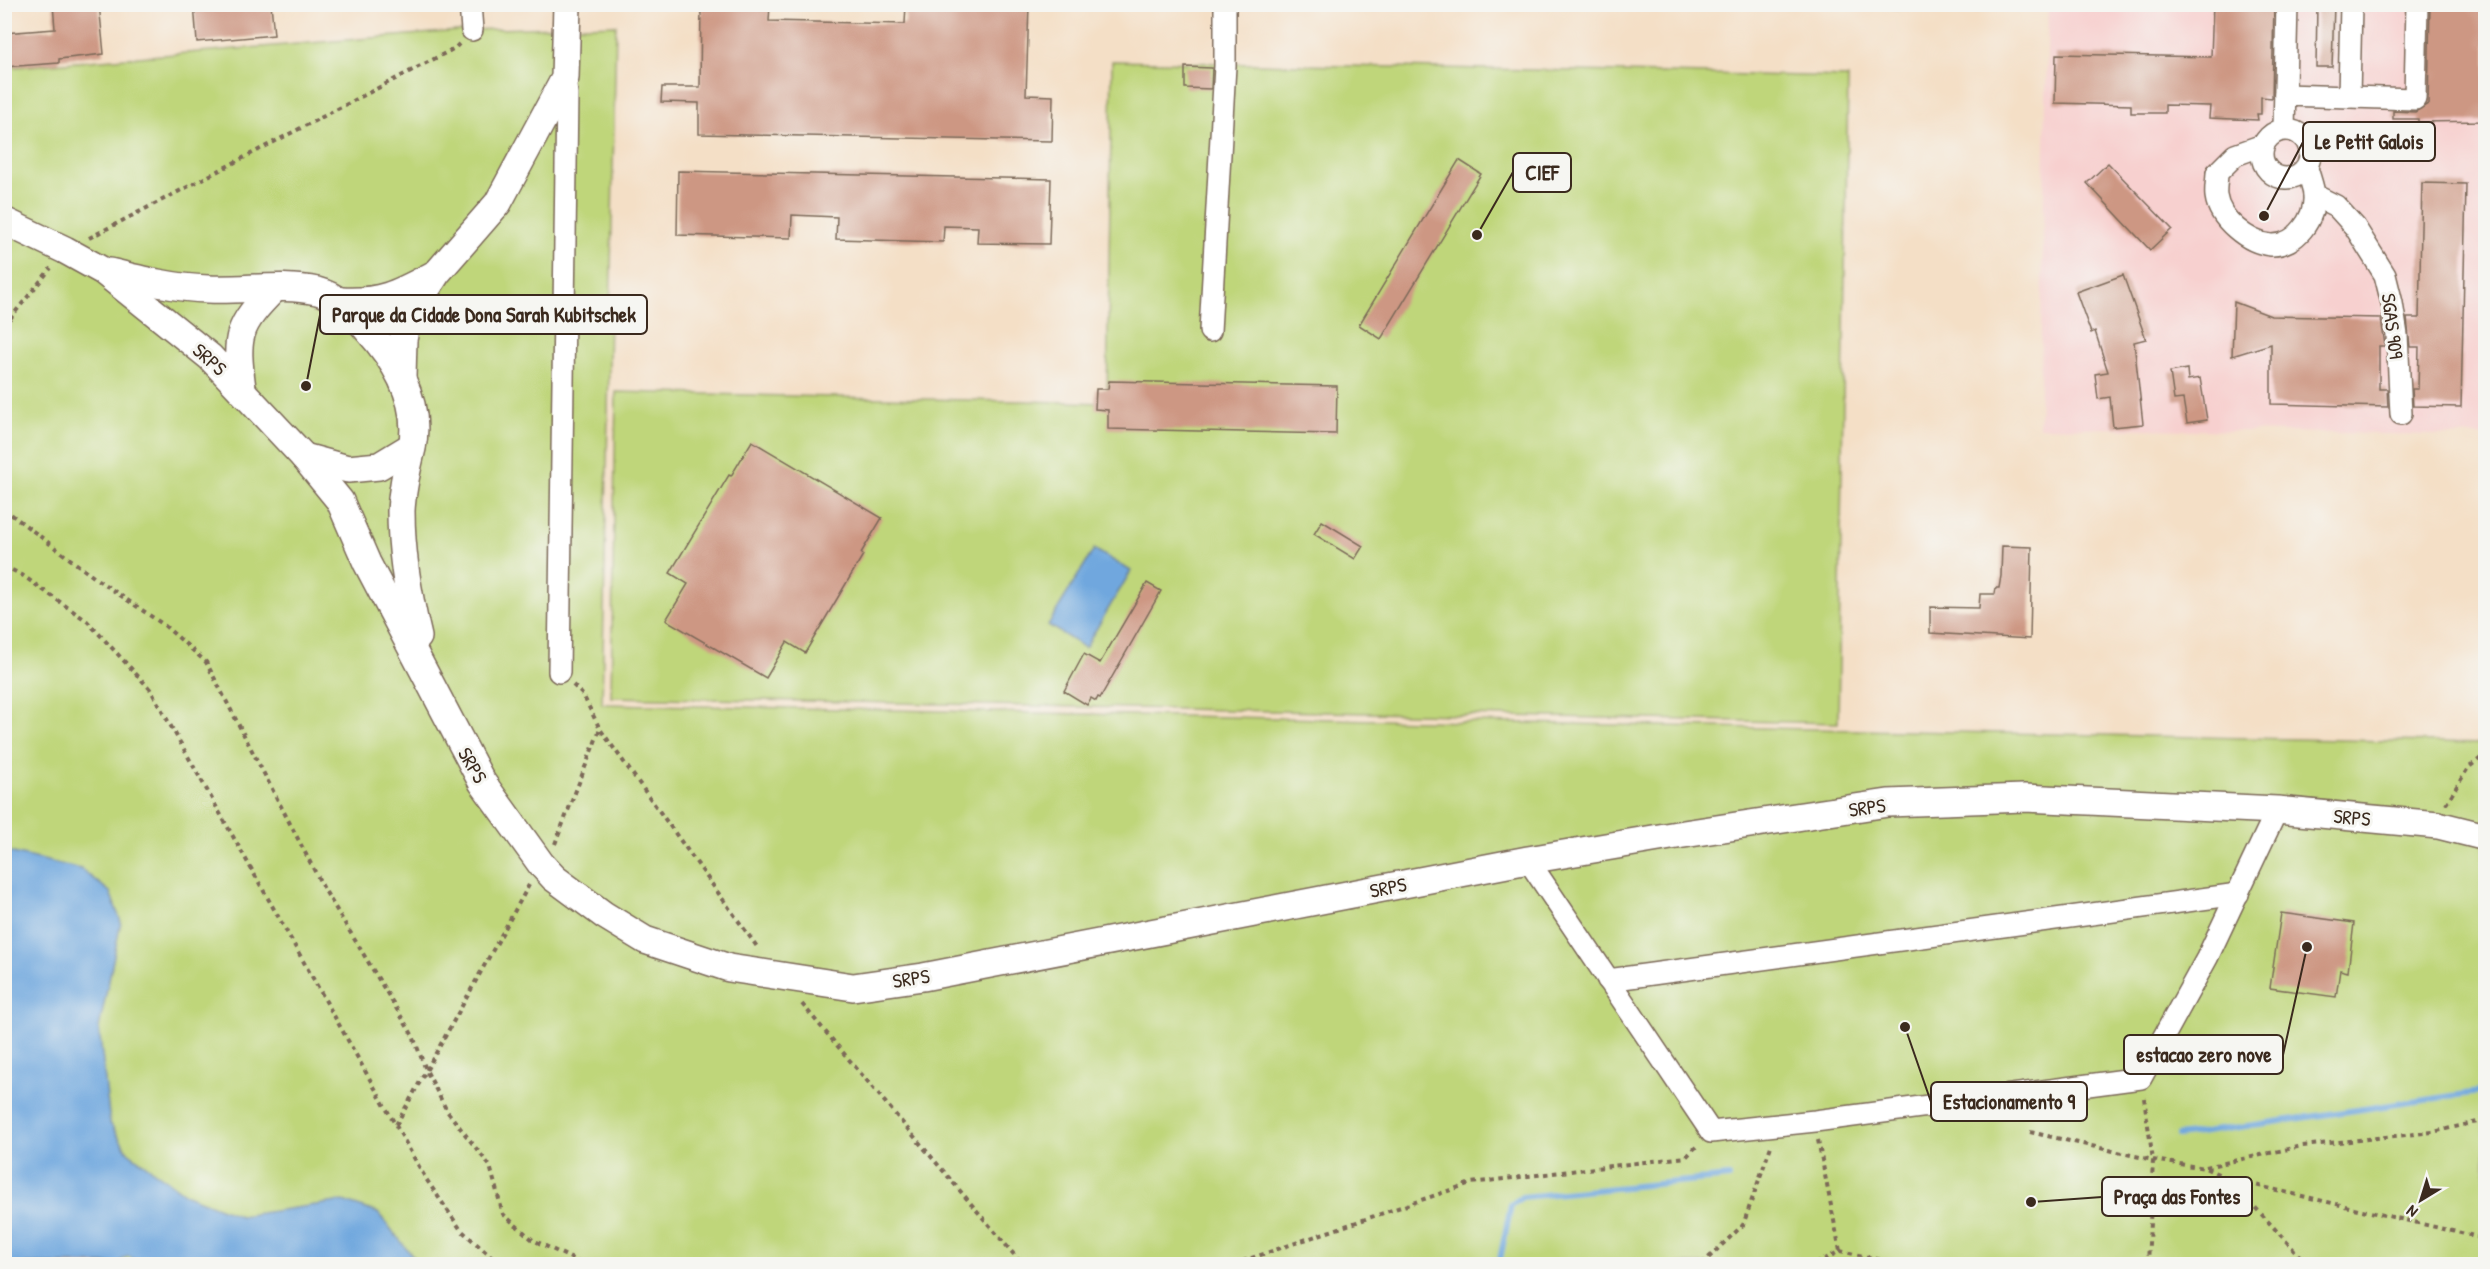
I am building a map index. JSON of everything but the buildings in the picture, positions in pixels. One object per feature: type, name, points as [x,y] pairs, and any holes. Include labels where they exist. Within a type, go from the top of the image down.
[{"type":"main road","name":"SRPS","points":[[402,378],[403,340],[407,319],[437,273],[498,203],[565,78],[567,4]]},
{"type":"main road","name":"SRPS","points":[[4,221],[103,271],[210,357],[242,388],[304,457],[340,501],[368,563],[482,782],[541,864],[554,878],[604,915],[645,940],[729,968],[779,978],[853,987],[923,977],[1528,861],[1677,835],[1888,803],[2024,798],[2277,810],[2438,825],[2486,837]]},
{"type":"main road","name":"SRPS","points":[[103,271],[171,286],[208,289],[292,287],[319,292],[342,301],[369,302],[391,296],[437,273]]},
{"type":"main road","points":[[242,388],[237,352],[242,327],[251,312],[274,288]]},
{"type":"main road","name":"SRPS","points":[[342,301],[386,351],[402,378],[413,417],[412,446],[404,476],[402,539],[408,594],[429,677]]},
{"type":"main road","points":[[304,457],[348,469],[379,466],[412,446]]},
{"type":"lane","points":[[470,4],[472,30]]},
{"type":"lane","points":[[1210,332],[1225,4]]},
{"type":"lane","points":[[2284,129],[2287,4]]},
{"type":"lane","points":[[2349,97],[2351,4]]},
{"type":"lane","points":[[2285,95],[2415,99],[2417,4]]},
{"type":"lane","points":[[559,672],[567,94],[565,78]]},
{"type":"lane","points":[[2263,145],[2235,155],[2217,173],[2216,197],[2228,222],[2253,239],[2270,245],[2286,243],[2304,229],[2314,195],[2307,168],[2310,150],[2307,142],[2301,135],[2284,129],[2268,137],[2263,145],[2262,163],[2274,176],[2292,178],[2307,168]]},
{"type":"lane","name":"SGAS 909","points":[[2314,195],[2336,206],[2355,227],[2385,274],[2397,335],[2401,414]]},
{"type":"lane","points":[[1528,861],[1711,1132],[1815,1121],[2141,1078],[2207,958],[2277,810]]},
{"type":"lane","points":[[1608,980],[2238,894]]},
{"type":"path","points":[[4,326],[65,250],[455,48],[472,30]]},
{"type":"path","points":[[4,508],[95,578],[164,625],[206,662],[324,888],[413,1036],[426,1070],[447,1111],[490,1166],[502,1214],[533,1240],[583,1264]]},
{"type":"path","points":[[4,566],[22,575],[87,621],[150,689],[426,1179],[461,1230],[499,1264]]},
{"type":"path","points":[[559,672],[584,694],[600,729],[779,978],[1022,1264]]},
{"type":"path","points":[[395,1126],[541,864],[554,848],[600,729]]},
{"type":"path","points":[[2438,825],[2446,803],[2468,768],[2486,754]]},
{"type":"path","points":[[2141,1078],[2153,1160],[2148,1264]]},
{"type":"path","points":[[2205,1167],[2302,1146],[2433,1132],[2486,1120]]},
{"type":"path","points":[[1815,1121],[1840,1251]]},
{"type":"path","points":[[1702,1264],[1743,1225],[1778,1125]]},
{"type":"path","points":[[2030,1131],[2153,1160],[2205,1167],[2229,1179],[2478,1237]]},
{"type":"path","points":[[1234,1264],[1470,1183],[1686,1157],[1711,1132]]},
{"type":"path","points":[[2229,1179],[2307,1264]]},
{"type":"path","points":[[1816,1264],[1840,1251],[1901,1264]]},
{"type":"shaded area","points":[[2048,5],[2485,5],[2485,436],[2039,427]]},
{"type":"green space","points":[[1893,5],[1978,5],[1978,11],[1893,8]]},
{"type":"green space","points":[[616,25],[602,704],[2485,743],[2485,1264],[5,1264],[4,68],[470,30]]},
{"type":"green space","points":[[1112,61],[1848,77],[1838,723],[611,697],[616,392],[1107,403]]},
{"type":"water","points":[[1094,549],[1131,571],[1085,648],[1048,625]]},
{"type":"water","points":[[5,851],[81,869],[110,892],[121,922],[99,1028],[110,1123],[128,1152],[187,1195],[240,1216],[343,1201],[378,1213],[419,1264],[141,1264],[128,1256],[116,1264],[5,1264]]},
{"type":"waterway","points":[[2178,1136],[2486,1091]]},
{"type":"waterway","points":[[1499,1264],[1511,1205],[1522,1197],[1729,1177]]},
{"type":"place","name":"Le Petit Galois","points":[[2264,216]]},
{"type":"place","name":"CIEF","points":[[1477,235]]},
{"type":"place","name":"Parque da Cidade Dona Sarah Kubitschek","points":[[306,386]]},
{"type":"place","name":"estacao zero nove","points":[[2307,947]]},
{"type":"place","name":"Estacionamento 9","points":[[1905,1027]]},
{"type":"place","name":"Praça das Fontes","points":[[2031,1202]]}]
